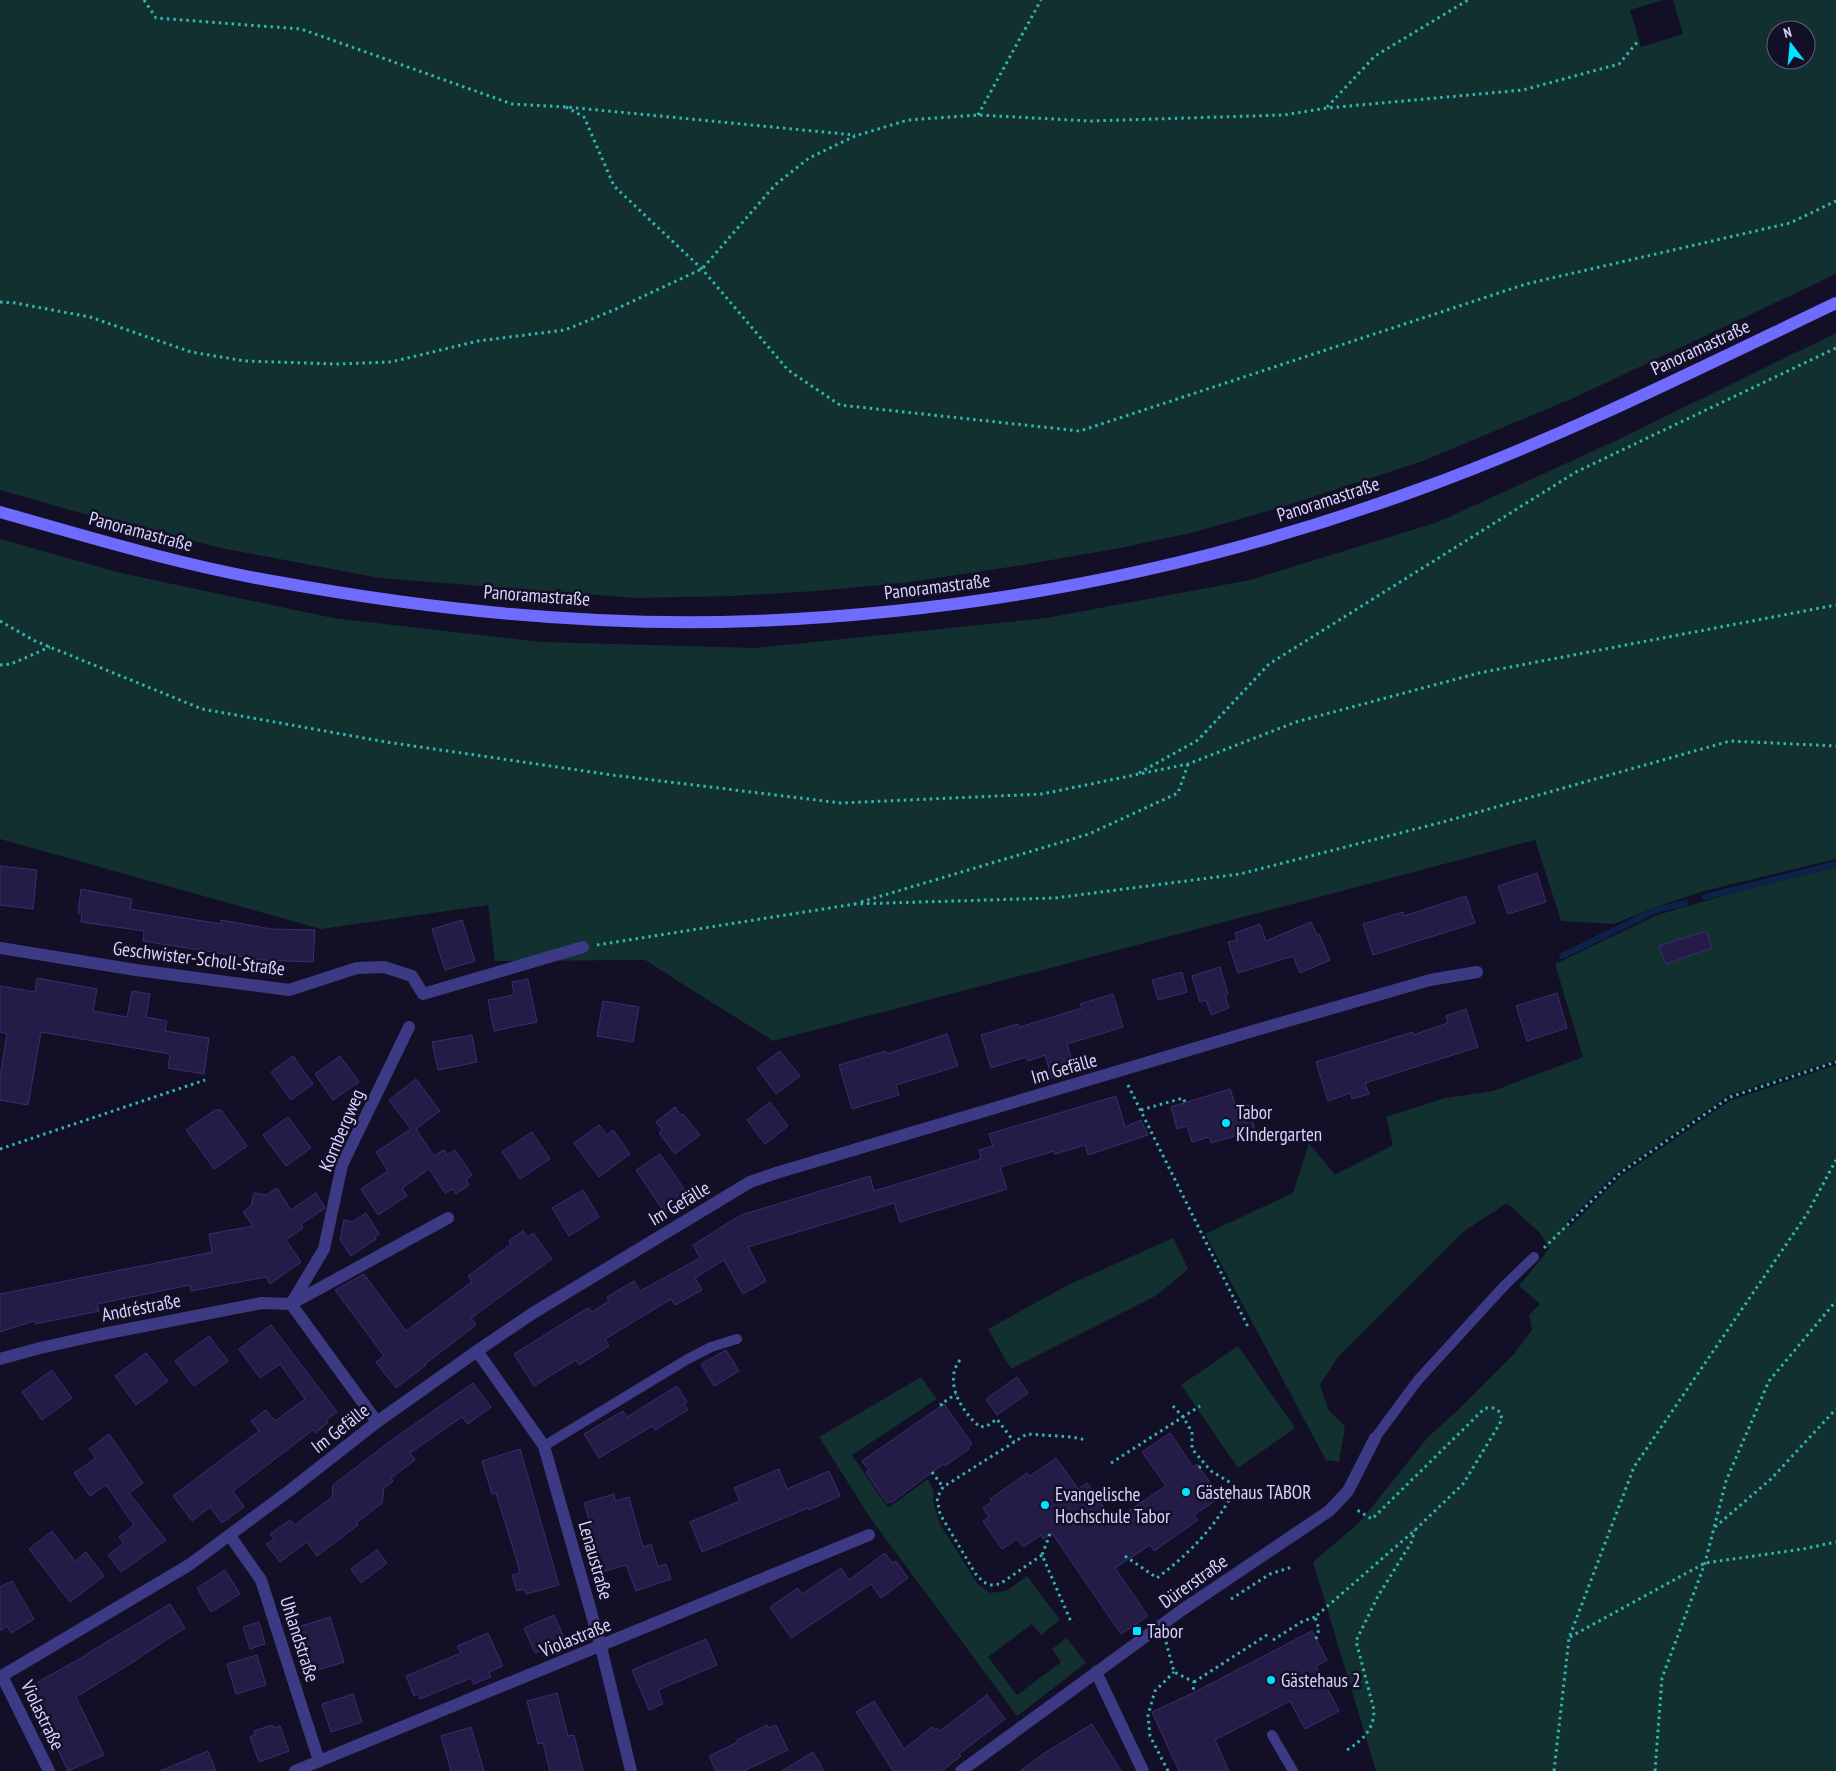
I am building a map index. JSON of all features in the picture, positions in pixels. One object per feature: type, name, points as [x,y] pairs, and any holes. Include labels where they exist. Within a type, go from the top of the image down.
[{"type":"main road","name":"Panoramastraße","points":[[0,512],[164,558],[274,582],[384,600],[521,615],[648,621],[751,621],[890,612],[977,601],[1149,570],[1237,548],[1333,518],[1417,490],[1512,452],[1598,415],[1836,304]]},
{"type":"street","name":"Geschwister-Scholl-Straße","points":[[0,948],[136,970],[289,990],[357,968],[384,967],[412,976],[423,994],[583,947]]},
{"type":"street","name":"Im Gefälle","points":[[1,1677],[190,1565],[377,1422],[477,1351],[533,1313],[750,1182],[1430,980],[1477,972]]},
{"type":"street","name":"Kornbergweg","points":[[291,1304],[324,1249],[342,1165],[409,1027]]},
{"type":"street","points":[[377,1422],[291,1304],[448,1218]]},
{"type":"street","name":"Andréstraße","points":[[0,1359],[89,1337],[262,1302],[291,1304]]},
{"type":"street","name":"Lenaustraße","points":[[477,1351],[544,1446],[601,1647],[631,1771]]},
{"type":"street","name":"Dürerstraße","points":[[960,1771],[1182,1610],[1329,1511],[1348,1491],[1374,1438]]},
{"type":"street","name":"Uhlandstraße","points":[[230,1536],[261,1580],[319,1761]]},
{"type":"street","name":"Violastraße","points":[[295,1771],[870,1536]]},
{"type":"street","points":[[1096,1672],[1143,1771]]},
{"type":"street","name":"Violastraße","points":[[1,1677],[49,1771]]},
{"type":"lane","points":[[1374,1438],[1418,1380],[1505,1285],[1534,1258]]},
{"type":"lane","points":[[544,1446],[686,1360],[711,1348],[737,1339]]},
{"type":"lane","points":[[1272,1735],[1293,1771]]},
{"type":"path","points":[[144,0],[156,18],[301,29],[512,104],[566,106],[855,136]]},
{"type":"path","points":[[978,115],[1041,0]]},
{"type":"path","points":[[1327,108],[1374,56],[1468,0]]},
{"type":"path","points":[[0,302],[90,317],[191,352],[245,361],[336,364],[391,362],[478,341],[565,330],[614,310],[702,269],[775,185],[809,158],[855,136],[908,120],[978,115],[1090,121],[1284,115],[1327,108],[1523,90],[1619,64],[1639,40]]},
{"type":"path","points":[[566,106],[584,117],[614,186],[702,269],[788,370],[840,405],[1080,431],[1526,284],[1790,223],[1836,201]]},
{"type":"path","points":[[1135,774],[1198,740],[1269,664],[1576,472],[1836,348]]},
{"type":"path","points":[[0,621],[35,641],[202,709],[386,742],[612,775],[841,803],[1042,794],[1188,764],[1296,722],[1479,673],[1836,605]]},
{"type":"path","points":[[0,665],[11,664],[50,647]]},
{"type":"path","points":[[583,947],[854,904],[1054,898],[1240,874],[1443,822],[1730,740],[1836,746]]},
{"type":"path","points":[[854,904],[1089,834],[1178,793],[1188,764]]},
{"type":"path","points":[[1534,1258],[1620,1173],[1730,1097],[1836,1062]]},
{"type":"path","points":[[1121,1071],[1249,1330]]},
{"type":"path","points":[[0,1149],[205,1080]]},
{"type":"path","points":[[1141,1110],[1183,1098],[1185,1102]]},
{"type":"path","points":[[1554,1771],[1569,1638],[1634,1467],[1807,1214],[1836,1160]]},
{"type":"path","points":[[1655,1771],[1662,1678],[1705,1563],[1726,1481],[1769,1381],[1836,1301]]},
{"type":"path","points":[[960,1360],[954,1372],[954,1389],[956,1394],[980,1427],[987,1426],[997,1419],[1014,1442]]},
{"type":"path","points":[[942,1406],[941,1404],[956,1394]]},
{"type":"path","points":[[1124,1556],[1157,1578],[1183,1558],[1203,1536],[1228,1504],[1236,1486],[1222,1479],[1203,1464],[1192,1449],[1192,1432],[1183,1417],[1172,1405]]},
{"type":"path","points":[[1111,1463],[1200,1406]]},
{"type":"path","points":[[1273,1640],[1302,1621],[1315,1617],[1415,1530],[1463,1484],[1502,1419],[1497,1410],[1484,1408],[1372,1519],[1357,1510]]},
{"type":"path","points":[[1714,1528],[1771,1479],[1836,1408]]},
{"type":"path","points":[[1050,1534],[1042,1555],[1000,1584],[990,1585],[983,1582],[975,1573],[940,1514],[937,1498],[943,1487],[1027,1434],[1072,1437],[1086,1440]]},
{"type":"path","points":[[1199,1468],[1203,1464]]},
{"type":"path","points":[[932,1472],[943,1487]]},
{"type":"path","points":[[1347,1750],[1360,1742],[1374,1720],[1374,1710],[1356,1641],[1378,1596],[1412,1544],[1415,1530]]},
{"type":"path","points":[[1569,1638],[1705,1563],[1803,1549],[1836,1542]]},
{"type":"path","points":[[1042,1555],[1072,1624]]},
{"type":"path","points":[[1230,1600],[1270,1574],[1292,1567]]},
{"type":"path","points":[[1315,1617],[1319,1629],[1316,1639]]},
{"type":"path","points":[[1194,1682],[1270,1633]]},
{"type":"path","points":[[1174,1636],[1166,1641],[1174,1672],[1194,1682]]},
{"type":"path","points":[[1168,1771],[1150,1736],[1148,1715],[1155,1691],[1174,1672]]},
{"type":"path","points":[[1193,1693],[1194,1682]]},
{"type":"green space","points":[[0,0],[1663,0],[1630,10],[1641,47],[1683,34],[1673,0],[1836,0],[1836,274],[1578,396],[1423,461],[1288,505],[1195,532],[1120,548],[903,583],[732,596],[634,598],[380,578],[226,549],[98,518],[0,490]]},
{"type":"green space","points":[[1836,333],[1836,859],[1704,891],[1656,907],[1614,924],[1561,921],[1535,840],[773,1041],[645,960],[495,961],[488,905],[321,929],[0,839],[0,539],[121,573],[333,618],[541,642],[755,648],[1046,618],[1250,580],[1438,522],[1615,441]]},
{"type":"green space","points":[[1836,867],[1836,1060],[1729,1095],[1618,1172],[1565,1224],[1570,1227],[1621,1176],[1731,1100],[1836,1065],[1836,1771],[1376,1771],[1313,1562],[1359,1523],[1428,1437],[1514,1354],[1532,1330],[1529,1315],[1540,1304],[1519,1286],[1549,1249],[1540,1233],[1507,1203],[1463,1232],[1338,1357],[1320,1385],[1329,1411],[1345,1426],[1339,1462],[1326,1460],[1205,1234],[1293,1193],[1309,1143],[1335,1175],[1393,1145],[1386,1117],[1445,1098],[1493,1091],[1583,1057],[1555,964],[1657,915],[1758,886]]},
{"type":"green space","points":[[1173,1238],[1188,1269],[1157,1295],[1011,1369],[988,1329],[1068,1285]]},
{"type":"green space","points":[[1238,1346],[1295,1428],[1238,1468],[1181,1385]]},
{"type":"green space","points":[[921,1377],[937,1399],[852,1455],[888,1508],[928,1479],[934,1492],[933,1501],[940,1524],[977,1583],[990,1593],[1006,1591],[1027,1576],[1060,1620],[1041,1635],[1032,1624],[988,1657],[1017,1695],[1061,1662],[1052,1649],[1067,1638],[1086,1663],[1017,1716],[871,1519],[819,1437]]},
{"type":"building","points":[[0,866],[37,870],[33,909],[0,905]]},
{"type":"building","points":[[1537,873],[1546,902],[1508,914],[1498,886]]},
{"type":"building","points":[[81,889],[132,899],[130,909],[221,924],[221,920],[271,929],[315,930],[313,962],[263,960],[143,941],[144,931],[81,922],[82,914],[78,913]]},
{"type":"building","points":[[1466,896],[1475,923],[1373,955],[1363,924],[1403,912],[1404,916]]},
{"type":"building","points":[[462,920],[475,961],[445,970],[432,929]]},
{"type":"building","points":[[1311,922],[1317,935],[1319,934],[1330,960],[1300,973],[1293,956],[1238,973],[1228,942],[1237,940],[1235,933],[1260,924],[1266,941]]},
{"type":"building","points":[[1706,931],[1712,948],[1666,964],[1659,946]]},
{"type":"building","points":[[1220,967],[1228,994],[1225,995],[1229,1008],[1211,1015],[1206,1000],[1200,1002],[1192,976]]},
{"type":"building","points":[[1182,972],[1187,992],[1158,1000],[1152,980]]},
{"type":"building","points":[[37,978],[97,989],[93,1011],[127,1017],[132,991],[150,994],[146,1017],[167,1021],[165,1031],[209,1038],[204,1074],[168,1068],[170,1054],[41,1032],[28,1105],[0,1100],[0,1077],[7,1034],[0,1032],[0,986],[35,992]]},
{"type":"building","points":[[528,979],[537,1022],[494,1031],[488,1000],[514,995],[512,982]]},
{"type":"building","points":[[1557,993],[1567,1028],[1527,1041],[1516,1006]]},
{"type":"building","points":[[1113,994],[1123,1027],[1067,1044],[1075,1071],[1052,1078],[1045,1055],[1028,1061],[1026,1057],[991,1068],[981,1035],[1018,1024],[1020,1027],[1082,1008],[1080,1004]]},
{"type":"building","points":[[603,1001],[639,1007],[633,1042],[597,1036]]},
{"type":"building","points":[[1466,1009],[1478,1047],[1365,1083],[1369,1094],[1352,1099],[1351,1093],[1328,1101],[1316,1062],[1413,1032],[1413,1035],[1448,1023],[1446,1016]]},
{"type":"building","points":[[947,1034],[958,1066],[896,1085],[899,1095],[852,1109],[839,1065],[886,1051],[887,1054]]},
{"type":"building","points":[[472,1035],[477,1062],[438,1070],[432,1042]]},
{"type":"building","points":[[780,1051],[800,1076],[776,1094],[757,1068]]},
{"type":"building","points":[[293,1056],[313,1084],[291,1100],[271,1072]]},
{"type":"building","points":[[340,1056],[359,1082],[333,1100],[315,1074]]},
{"type":"building","points":[[416,1079],[440,1111],[416,1129],[434,1156],[444,1150],[447,1155],[455,1150],[472,1175],[466,1180],[469,1185],[456,1194],[452,1189],[445,1193],[429,1169],[402,1188],[407,1196],[378,1215],[361,1189],[388,1171],[376,1152],[411,1129],[389,1100]]},
{"type":"building","points":[[1230,1089],[1236,1107],[1248,1104],[1255,1130],[1211,1143],[1209,1137],[1192,1142],[1187,1126],[1177,1129],[1171,1107]]},
{"type":"building","points":[[1116,1096],[1125,1127],[1141,1120],[1148,1135],[1088,1155],[1085,1145],[1055,1154],[1054,1151],[1000,1167],[1007,1189],[900,1222],[894,1203],[748,1247],[766,1281],[743,1294],[724,1260],[695,1278],[702,1290],[675,1305],[671,1299],[605,1339],[609,1346],[579,1365],[576,1360],[534,1386],[514,1354],[586,1309],[589,1308],[592,1312],[609,1301],[607,1297],[634,1281],[640,1291],[700,1258],[693,1245],[741,1215],[870,1176],[874,1191],[981,1159],[979,1150],[993,1146],[989,1134]]},
{"type":"building","points":[[770,1102],[788,1126],[765,1144],[747,1120]]},
{"type":"building","points":[[675,1107],[700,1135],[675,1154],[659,1133],[662,1130],[656,1122]]},
{"type":"building","points":[[215,1110],[221,1110],[247,1146],[214,1169],[186,1130]]},
{"type":"building","points":[[288,1117],[311,1148],[286,1166],[263,1135]]},
{"type":"building","points":[[599,1125],[607,1135],[613,1130],[630,1154],[599,1177],[574,1143]]},
{"type":"building","points":[[532,1132],[550,1159],[520,1179],[502,1152]]},
{"type":"building","points":[[660,1154],[689,1196],[665,1213],[636,1170]]},
{"type":"building","points":[[277,1188],[291,1210],[316,1193],[325,1207],[301,1224],[303,1228],[286,1240],[301,1262],[270,1284],[266,1277],[191,1291],[190,1285],[97,1304],[99,1311],[35,1324],[34,1321],[0,1332],[0,1294],[212,1252],[209,1234],[253,1226],[243,1212],[251,1206],[254,1193],[266,1195]]},
{"type":"building","points":[[583,1190],[599,1217],[569,1236],[552,1208]]},
{"type":"building","points":[[366,1213],[379,1234],[375,1237],[376,1239],[351,1256],[340,1240],[344,1220],[352,1222]]},
{"type":"building","points":[[523,1231],[528,1237],[533,1233],[552,1259],[471,1318],[476,1325],[396,1388],[376,1362],[384,1356],[335,1290],[364,1274],[406,1331],[472,1282],[468,1276],[511,1244],[509,1241]]},
{"type":"building","points":[[271,1325],[337,1412],[326,1420],[328,1423],[315,1433],[313,1430],[233,1491],[244,1507],[222,1523],[210,1507],[192,1521],[173,1496],[259,1431],[251,1421],[266,1410],[275,1421],[305,1399],[280,1364],[260,1378],[239,1349]]},
{"type":"building","points":[[209,1336],[228,1361],[194,1386],[175,1361]]},
{"type":"building","points":[[726,1350],[739,1371],[714,1386],[701,1364]]},
{"type":"building","points":[[146,1353],[168,1381],[136,1405],[115,1376]]},
{"type":"building","points":[[52,1370],[72,1398],[42,1420],[22,1392]]},
{"type":"building","points":[[1017,1377],[1028,1393],[997,1415],[986,1399]]},
{"type":"building","points":[[473,1383],[491,1407],[468,1424],[462,1417],[410,1453],[415,1460],[391,1478],[393,1481],[384,1488],[382,1503],[356,1523],[358,1525],[317,1556],[307,1542],[280,1562],[266,1544],[274,1539],[270,1534],[290,1520],[295,1525],[332,1497],[333,1485],[392,1440]]},
{"type":"building","points":[[677,1386],[687,1402],[684,1404],[688,1410],[655,1430],[652,1426],[599,1458],[584,1434],[623,1411],[627,1417]]},
{"type":"building","points":[[944,1404],[972,1444],[968,1447],[969,1449],[945,1466],[943,1464],[891,1503],[890,1501],[887,1503],[866,1472],[869,1470],[862,1461]]},
{"type":"building","points":[[1170,1433],[1193,1467],[1197,1464],[1220,1497],[1194,1515],[1198,1520],[1154,1551],[1150,1545],[1115,1568],[1148,1616],[1121,1634],[1052,1533],[1043,1539],[1041,1535],[1023,1547],[1017,1539],[1002,1549],[983,1521],[989,1517],[983,1508],[992,1501],[990,1499],[1027,1473],[1030,1476],[1056,1458],[1078,1489],[1087,1483],[1113,1521],[1166,1486],[1142,1452]]},
{"type":"building","points":[[109,1434],[143,1483],[129,1493],[166,1540],[121,1572],[108,1555],[124,1543],[119,1537],[134,1525],[106,1485],[90,1496],[74,1473],[96,1458],[89,1449]]},
{"type":"building","points":[[520,1449],[559,1585],[526,1594],[524,1589],[517,1591],[512,1575],[520,1573],[516,1558],[496,1493],[492,1494],[482,1461]]},
{"type":"building","points":[[779,1469],[787,1489],[829,1471],[840,1496],[702,1552],[690,1522],[740,1501],[734,1488]]},
{"type":"building","points":[[614,1494],[615,1501],[629,1497],[643,1547],[651,1544],[658,1567],[666,1564],[671,1579],[636,1591],[626,1565],[601,1572],[589,1536],[593,1534],[584,1503]]},
{"type":"building","points":[[52,1531],[75,1561],[86,1552],[104,1576],[70,1602],[29,1549]]},
{"type":"building","points":[[377,1550],[387,1563],[361,1583],[351,1569]]},
{"type":"building","points":[[885,1553],[892,1563],[896,1561],[908,1578],[881,1598],[871,1584],[791,1638],[770,1607],[798,1588],[802,1594],[841,1568],[849,1580]]},
{"type":"building","points":[[225,1570],[240,1594],[211,1612],[197,1588]]},
{"type":"building","points":[[12,1581],[34,1619],[11,1633],[7,1626],[0,1631],[0,1587]]},
{"type":"building","points":[[170,1604],[185,1628],[76,1697],[104,1755],[68,1771],[56,1746],[58,1745],[27,1688],[85,1656]]},
{"type":"building","points":[[554,1615],[565,1640],[535,1653],[524,1628]]},
{"type":"building","points":[[330,1617],[344,1662],[312,1672],[298,1627]]},
{"type":"building","points":[[259,1622],[265,1644],[250,1649],[243,1627]]},
{"type":"building","name":"Gästehaus 2","points":[[1312,1631],[1327,1660],[1316,1666],[1339,1711],[1305,1729],[1290,1701],[1215,1740],[1229,1771],[1179,1771],[1152,1712],[1193,1693]]},
{"type":"building","points":[[488,1633],[503,1666],[489,1672],[491,1677],[474,1684],[471,1678],[420,1699],[418,1694],[414,1696],[406,1676],[461,1653],[457,1646]]},
{"type":"building","points":[[706,1639],[717,1665],[658,1690],[663,1704],[649,1710],[632,1670]]},
{"type":"building","points":[[257,1655],[266,1685],[236,1694],[227,1664]]},
{"type":"building","points":[[557,1693],[568,1736],[574,1735],[583,1771],[550,1771],[543,1743],[538,1744],[527,1701]]},
{"type":"building","points":[[353,1694],[362,1722],[331,1732],[322,1704]]},
{"type":"building","points":[[987,1695],[1005,1719],[959,1754],[961,1756],[942,1771],[893,1771],[856,1712],[874,1701],[904,1749],[932,1727],[940,1731]]},
{"type":"building","points":[[1092,1724],[1121,1771],[1020,1771],[1043,1754]]},
{"type":"building","points":[[272,1725],[273,1728],[280,1726],[289,1751],[259,1762],[250,1737],[255,1735],[254,1731]]},
{"type":"building","points":[[767,1725],[769,1728],[776,1725],[788,1750],[744,1771],[716,1771],[709,1756]]},
{"type":"building","points":[[471,1727],[484,1771],[451,1771],[441,1736]]},
{"type":"building","points":[[208,1751],[216,1771],[160,1771]]},
{"type":"building","points":[[813,1752],[824,1771],[782,1771]]},
{"type":"waterway","points":[[1705,897],[1836,864]]},
{"type":"waterway","points":[[1562,956],[1656,910],[1686,903]]},
{"type":"place","name":"Tabor KIndergarten","points":[[1226,1123]]},
{"type":"place","name":"Gästehaus TABOR","points":[[1186,1492]]},
{"type":"place","name":"Evangelische Hochschule Tabor","points":[[1045,1505]]},
{"type":"place","name":"Tabor","points":[[1137,1631]]},
{"type":"place","name":"Gästehaus 2","points":[[1271,1680]]}]
